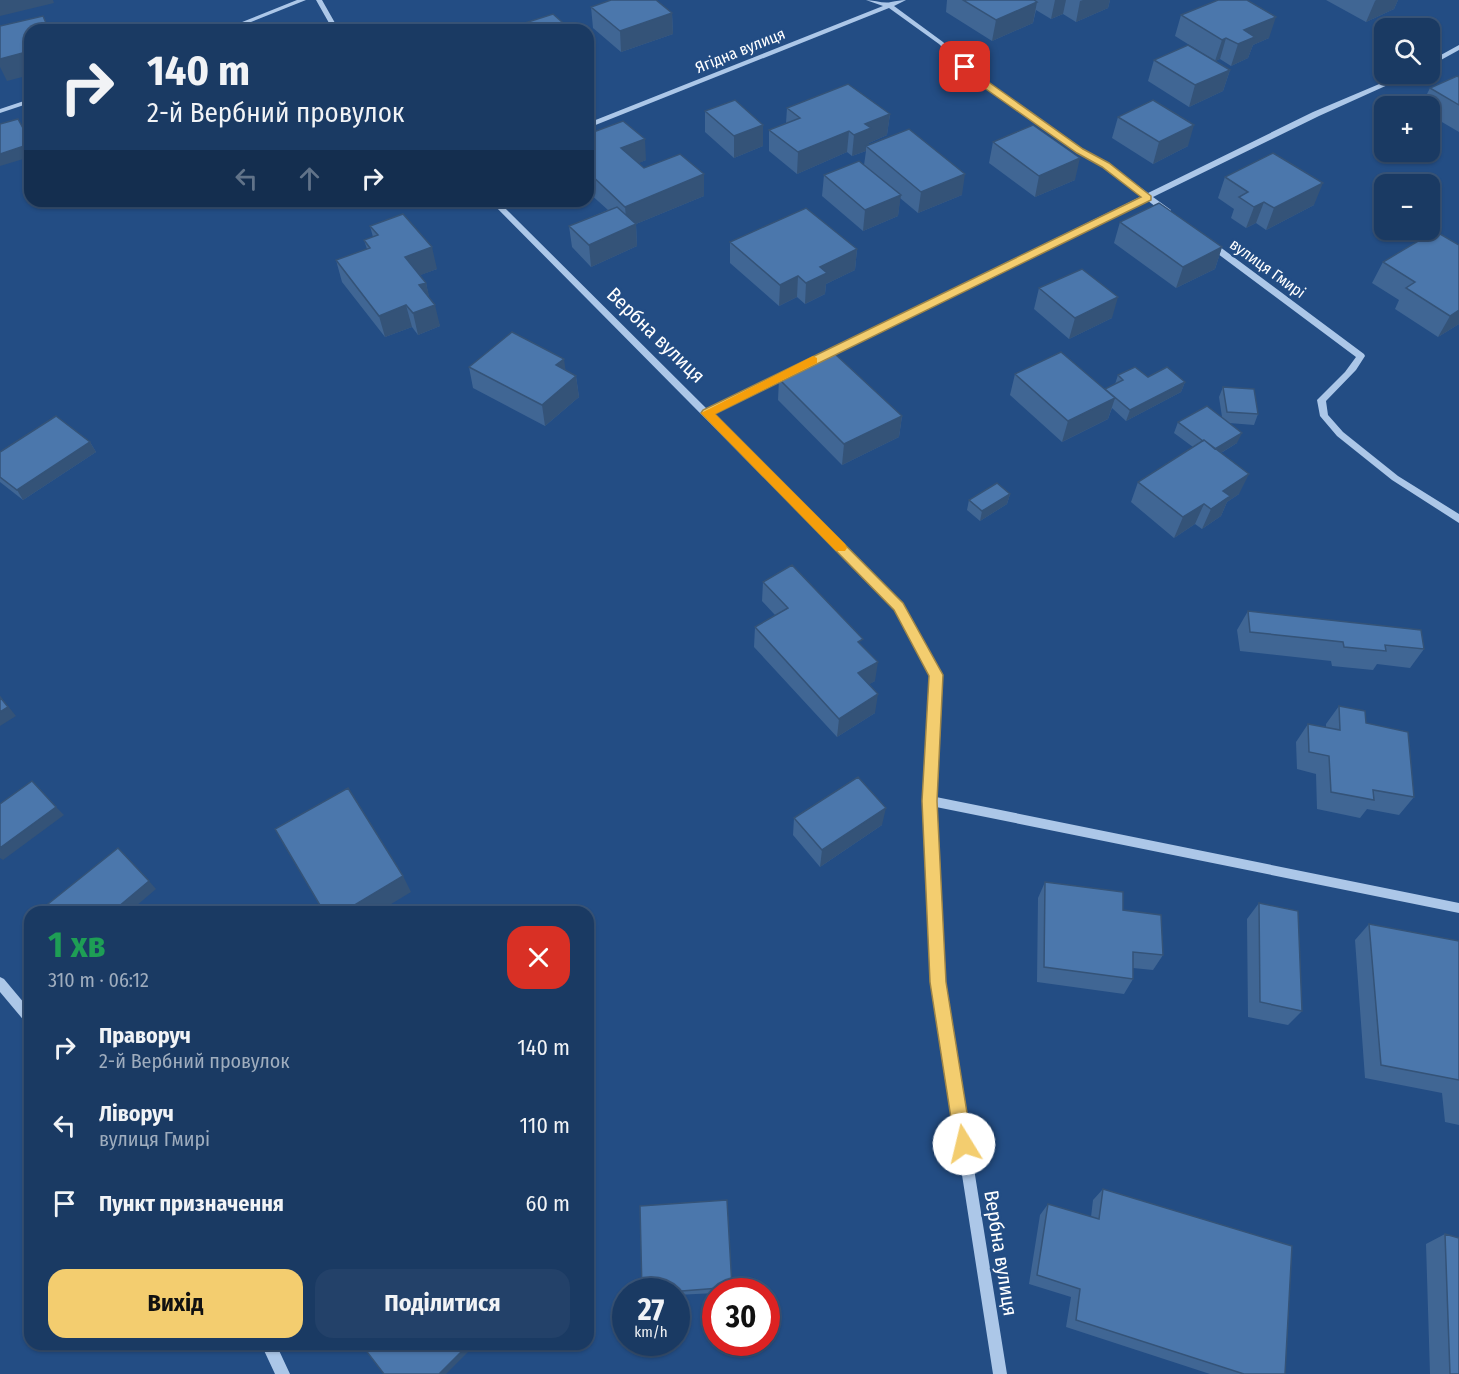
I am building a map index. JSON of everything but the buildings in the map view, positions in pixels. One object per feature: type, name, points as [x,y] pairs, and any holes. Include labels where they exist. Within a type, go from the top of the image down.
[{"type":"street","points":[[241,24],[303,0]]},
{"type":"street","points":[[319,0],[333,24]]},
{"type":"street","points":[[869,0],[889,5],[941,44],[977,78],[1080,151],[1105,165],[1175,218]]},
{"type":"street","name":"Ягідна вулиця","points":[[594,124],[903,0]]},
{"type":"street","points":[[1440,58],[1459,47]]},
{"type":"street","points":[[707,413],[1316,114],[1385,84]]},
{"type":"street","points":[[0,111],[24,103]]},
{"type":"street","name":"Вербна вулиця","points":[[500,207],[899,607],[936,675],[930,801],[938,982],[1000,1374]]},
{"type":"street","name":"вулиця Гмирі","points":[[1202,238],[1361,356],[1354,370],[1335,384],[1321,400],[1324,416],[1340,434],[1395,478],[1459,519]]},
{"type":"street","points":[[930,801],[1459,908]]},
{"type":"street","points":[[0,983],[24,1012]]},
{"type":"street","points":[[271,1350],[283,1374]]},
{"type":"slow traffic","points":[[813,360],[707,413],[840,548]]},
{"type":"route","points":[[964,1144],[938,982],[930,801],[936,675],[899,607],[707,413],[916,309],[1148,198],[1105,165],[1080,151],[977,78],[965,67]]}]
